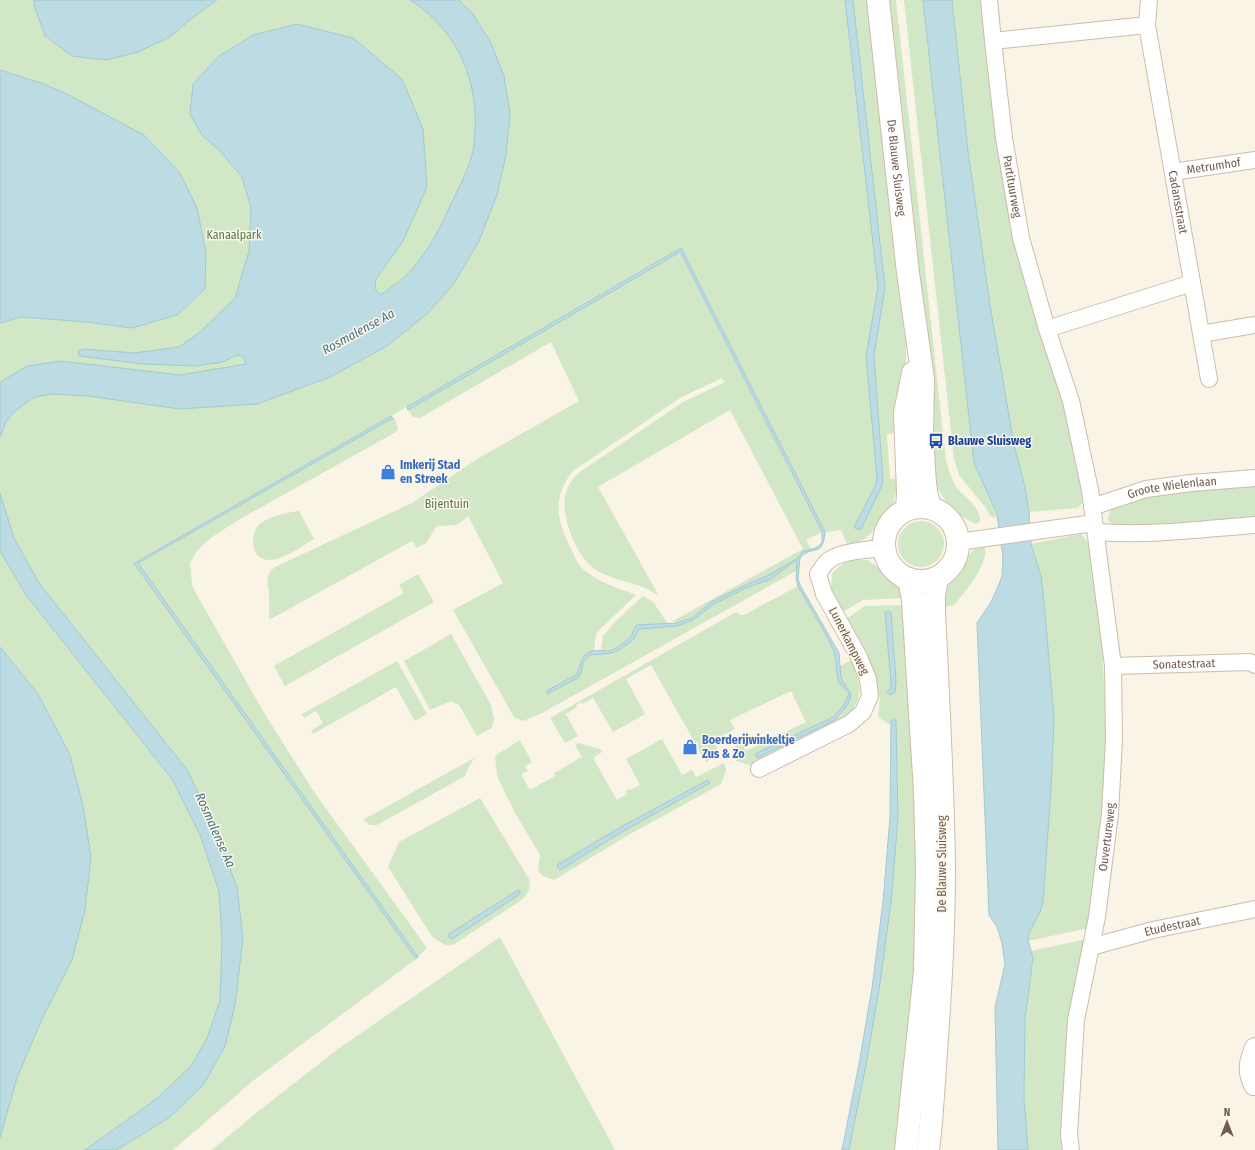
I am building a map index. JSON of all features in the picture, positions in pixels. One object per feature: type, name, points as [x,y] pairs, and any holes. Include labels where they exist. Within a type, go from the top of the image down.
[{"type":"main road","name":"De Blauwe Sluisweg","points":[[878,0],[907,265],[923,378],[922,435],[925,484],[927,497],[931,508]]},
{"type":"main road","name":"De Blauwe Sluisweg","points":[[907,509],[908,493],[905,413],[913,371],[916,336]]},
{"type":"main road","points":[[919,507],[931,508],[942,513],[950,520],[956,530],[958,550],[951,567],[937,578],[928,581],[909,579],[901,576],[895,570],[886,556],[884,548],[885,536],[889,525],[897,516],[907,509],[919,507]]},
{"type":"main road","name":"De Blauwe Sluisweg","points":[[928,1150],[942,957],[944,876],[934,611],[934,595],[937,578]]},
{"type":"main road","name":"De Blauwe Sluisweg","points":[[906,1150],[925,971],[927,868],[925,791],[913,600],[909,579]]},
{"type":"street","points":[[989,0],[993,41],[1147,25]]},
{"type":"street","name":"Cadansstraat","points":[[1149,0],[1147,25],[1209,379]]},
{"type":"street","name":"Partituurweg","points":[[993,41],[1004,138],[1021,238],[1047,329],[1071,401],[1090,490],[1095,528]]},
{"type":"street","name":"Metrumhof","points":[[1173,172],[1255,160]]},
{"type":"street","points":[[1047,329],[1192,283]]},
{"type":"street","points":[[1201,334],[1255,325]]},
{"type":"street","name":"Groote Wielenlaan","points":[[1092,507],[1146,489],[1191,483],[1255,478]]},
{"type":"street","points":[[958,542],[1065,527],[1095,528],[1119,534],[1155,533],[1255,525]]},
{"type":"street","name":"Ouvertureweg","points":[[1071,1150],[1069,1135],[1076,1020],[1097,917],[1110,814],[1114,740],[1113,666],[1095,528]]},
{"type":"street","name":"Lunerkampweg","points":[[758,769],[849,724],[863,712],[870,696],[868,679],[859,657],[824,594],[818,574],[828,561],[834,557],[859,551],[884,548]]},
{"type":"street","name":"Sonatestraat","points":[[1113,666],[1250,662],[1255,664]]},
{"type":"street","name":"Etudestraat","points":[[1091,947],[1153,930],[1255,909]]},
{"type":"street","points":[[1255,1046],[1253,1047],[1248,1059],[1248,1076],[1253,1087],[1255,1087]]},
{"type":"green space","name":"Kanaalpark","points":[[0,0],[845,0],[878,287],[866,356],[877,478],[861,529],[881,488],[883,480],[874,356],[885,288],[853,0],[869,0],[906,338],[906,363],[895,403],[894,433],[887,434],[890,479],[897,479],[893,504],[882,514],[874,530],[865,539],[848,546],[841,530],[825,532],[681,248],[391,416],[134,562],[416,959],[254,1080],[173,1150],[0,1150]]},
{"type":"green space","points":[[885,0],[896,0],[946,461],[951,477],[959,491],[975,506],[980,522],[976,524],[962,517],[956,512],[941,494],[935,480]]},
{"type":"green space","points":[[904,0],[923,0],[974,463],[992,502],[997,518],[990,516],[986,508],[959,475],[954,459]]},
{"type":"green space","points":[[952,0],[983,0],[1016,243],[1029,296],[1063,401],[1085,497],[1083,503],[1077,508],[1029,512],[1025,487],[1014,445],[990,305],[968,151]]},
{"type":"green space","name":"Bijentuin","points":[[679,252],[822,532],[806,540],[811,549],[802,552],[798,558],[769,575],[704,608],[692,618],[677,623],[673,621],[803,549],[730,410],[598,487],[659,596],[650,590],[601,573],[589,564],[576,546],[571,535],[565,513],[566,493],[569,485],[577,474],[683,402],[725,382],[722,378],[680,398],[573,471],[561,491],[559,500],[560,520],[575,558],[580,565],[595,578],[636,595],[597,632],[594,651],[586,654],[576,675],[548,690],[548,694],[577,678],[581,673],[583,662],[590,655],[611,653],[633,640],[639,629],[677,626],[693,620],[714,604],[746,588],[770,579],[798,560],[796,571],[542,713],[523,721],[514,717],[453,610],[503,583],[468,516],[457,525],[437,526],[426,543],[417,548],[412,541],[269,620],[268,577],[275,567],[412,503],[477,459],[579,401],[551,342],[420,418],[413,417],[408,410]]},
{"type":"green space","points":[[393,418],[395,419],[398,428],[396,432],[240,519],[212,537],[196,552],[190,563],[192,585],[263,711],[312,789],[427,948],[418,957],[138,563]]},
{"type":"green space","points":[[1255,484],[1255,519],[1115,527],[1108,520],[1110,511],[1117,504],[1147,496]]},
{"type":"green space","points":[[299,511],[314,539],[281,558],[270,560],[263,559],[258,555],[253,544],[254,532],[257,527],[261,523],[275,516]]},
{"type":"green space","points":[[916,521],[926,521],[938,527],[943,535],[943,553],[938,561],[930,566],[916,567],[908,564],[901,557],[898,549],[898,539],[901,531],[908,524]]},
{"type":"green space","points":[[1081,534],[1091,546],[1099,600],[1106,716],[1104,791],[1099,860],[1089,928],[1028,941],[1030,931],[1043,902],[1051,789],[1054,719],[1041,576],[1031,544]]},
{"type":"green space","points":[[984,546],[984,560],[975,577],[954,605],[943,607],[946,584],[956,574],[973,550]]},
{"type":"green space","points":[[847,560],[868,560],[884,572],[898,586],[903,598],[863,600],[841,613],[831,594],[832,573]]},
{"type":"green space","points":[[418,574],[434,602],[285,686],[274,666],[404,593],[399,585]]},
{"type":"green space","points":[[798,586],[833,648],[839,682],[849,694],[843,706],[833,717],[755,754],[758,757],[835,720],[843,712],[851,694],[841,678],[840,666],[851,660],[859,684],[859,697],[846,718],[755,767],[736,761],[734,750],[741,742],[746,751],[806,722],[791,691],[730,720],[735,729],[713,741],[720,754],[706,762],[651,665],[626,679],[645,714],[613,732],[593,698],[582,704],[581,702],[576,705],[577,707],[566,714],[578,736],[565,743],[550,718],[736,612],[740,615],[744,615]]},
{"type":"green space","points":[[643,596],[653,602],[668,624],[637,625],[624,642],[613,648],[601,650],[603,636],[615,622]]},
{"type":"green space","points":[[905,605],[915,789],[917,900],[915,963],[896,1150],[849,1150],[879,990],[891,902],[898,818],[896,720],[891,720],[890,725],[878,717],[880,698],[871,664],[846,619],[865,606]],"holes":[[[885,612],[890,612],[895,692],[887,692],[891,689],[891,683]]]},
{"type":"green space","points":[[451,634],[491,705],[494,719],[492,728],[477,736],[459,705],[451,701],[430,710],[404,661]]},
{"type":"green space","points":[[397,661],[427,714],[415,721],[396,687],[313,734],[311,731],[323,723],[316,711],[304,718],[302,714]]},
{"type":"green space","points":[[662,739],[682,775],[692,770],[696,777],[724,763],[726,771],[721,784],[625,837],[554,880],[543,876],[538,871],[540,855],[514,811],[497,776],[495,756],[520,740],[532,762],[525,766],[528,771],[521,774],[530,790],[555,776],[554,773],[582,757],[575,745],[579,743],[600,749],[602,752],[593,758],[617,800],[627,794],[625,792],[629,789],[630,790],[640,785],[626,759]]},
{"type":"green space","points":[[474,758],[465,776],[377,825],[370,825],[363,820]]},
{"type":"green space","points":[[480,798],[529,879],[530,882],[528,892],[523,899],[453,945],[446,945],[431,935],[388,867],[399,842]]},
{"type":"green space","points":[[500,937],[615,1150],[212,1150],[256,1113],[338,1049]]},
{"type":"green space","points":[[1087,939],[1063,1150],[1028,1150],[1024,1098],[1025,1019],[1033,958],[1031,951]]},
{"type":"water","points":[[34,0],[217,0],[170,37],[138,52],[106,60],[72,56],[45,36],[34,5]]},
{"type":"water","name":"Rosmalense Aa","points":[[410,0],[459,0],[473,14],[490,41],[504,76],[510,114],[506,155],[497,195],[479,241],[453,285],[428,313],[387,346],[330,377],[257,404],[180,409],[88,396],[52,394],[35,397],[15,411],[6,422],[0,437],[0,385],[2,381],[27,366],[61,361],[180,375],[246,364],[244,357],[237,355],[223,362],[195,366],[143,364],[79,356],[78,351],[84,349],[134,353],[179,347],[200,332],[235,298],[249,251],[251,208],[242,177],[221,152],[202,135],[190,114],[193,84],[219,56],[253,35],[297,24],[353,38],[402,79],[423,129],[427,187],[403,241],[376,279],[375,289],[381,295],[408,274],[433,240],[465,175],[473,152],[475,122],[474,101],[470,81],[454,44],[442,28],[427,13]]},
{"type":"water","points":[[845,0],[853,0],[885,288],[874,356],[883,480],[881,488],[861,529],[856,529],[854,527],[875,486],[877,478],[866,356],[878,287]]},
{"type":"water","points":[[923,0],[952,0],[968,151],[990,305],[1014,445],[1025,487],[1029,512],[1031,544],[1041,576],[1044,601],[1054,719],[1051,789],[1043,902],[1040,912],[1029,933],[1028,940],[1033,958],[1025,1019],[1024,1098],[1028,1150],[998,1150],[995,1008],[1005,964],[1002,943],[997,927],[989,915],[977,623],[991,602],[997,589],[1002,576],[1003,557],[997,514],[974,463]]},
{"type":"water","points":[[0,70],[44,84],[69,95],[144,135],[180,173],[197,208],[206,253],[205,289],[177,315],[132,328],[86,322],[21,317],[0,323]]},
{"type":"water","points":[[681,248],[825,532],[822,545],[816,550],[804,554],[800,558],[798,579],[839,653],[841,678],[851,694],[850,700],[846,707],[835,720],[757,758],[755,754],[833,717],[843,706],[849,694],[839,682],[833,649],[798,586],[796,579],[797,560],[771,579],[746,588],[714,604],[693,620],[677,626],[639,629],[633,640],[619,650],[611,653],[590,655],[583,662],[581,673],[578,678],[547,694],[548,690],[576,675],[585,655],[594,651],[607,651],[618,646],[631,636],[637,625],[677,623],[692,618],[713,601],[769,575],[798,558],[802,552],[819,546],[822,542],[822,532],[680,252],[408,410],[407,407]]},
{"type":"water","points":[[391,416],[393,418],[138,563],[418,957],[416,959],[134,563]]},
{"type":"water","points":[[0,493],[14,538],[39,583],[188,771],[216,832],[237,887],[243,938],[235,1005],[225,1046],[204,1084],[170,1117],[117,1150],[85,1150],[155,1100],[191,1066],[207,1038],[220,1001],[222,939],[219,891],[200,835],[172,779],[26,595],[0,551]]},
{"type":"water","points":[[885,612],[891,612],[896,681],[895,692],[890,695],[887,692],[891,689],[891,683]]},
{"type":"water","points":[[0,647],[38,694],[70,755],[83,806],[91,857],[85,910],[72,960],[41,1021],[17,1078],[0,1138]]},
{"type":"water","points":[[891,720],[896,720],[898,818],[891,902],[879,990],[866,1065],[849,1150],[842,1150],[872,988],[883,902],[890,817]]},
{"type":"water","points":[[708,780],[710,783],[622,832],[560,870],[558,868],[557,865],[619,828]]},
{"type":"water","points":[[518,890],[520,891],[520,894],[452,939],[449,937],[449,934]]},
{"type":"place","name":"Blauwe Sluisweg","points":[[936,441]]},
{"type":"place","name":"Imkerij Stad en Streek","points":[[388,472]]},
{"type":"place","name":"Boerderijwinkeltje Zus & Zo","points":[[690,747]]}]
